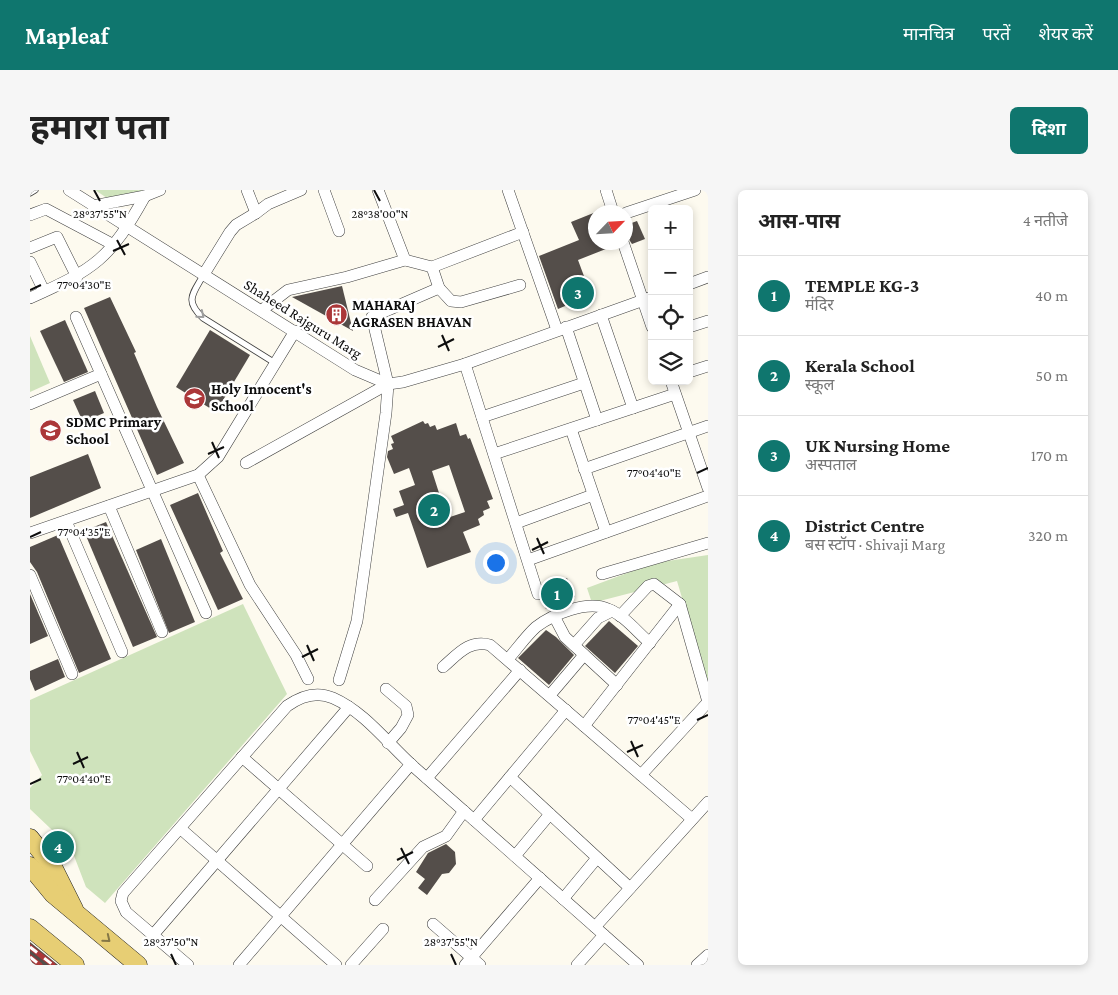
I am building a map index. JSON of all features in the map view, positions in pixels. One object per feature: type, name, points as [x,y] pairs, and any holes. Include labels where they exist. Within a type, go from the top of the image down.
[{"type":"main road","points":[[30,838],[54,867],[76,914]]},
{"type":"main road","points":[[30,866],[53,894],[138,965]]},
{"type":"main road","points":[[32,932],[75,965]]},
{"type":"street","name":"Shaheed Rajguru Marg","points":[[70,190],[127,228],[262,310],[355,370],[388,384]]},
{"type":"street","points":[[93,206],[145,196],[160,190]]},
{"type":"street","points":[[247,190],[256,213]]},
{"type":"street","points":[[204,274],[236,225],[268,204],[301,190]]},
{"type":"street","points":[[324,190],[339,230]]},
{"type":"street","points":[[378,190],[405,260]]},
{"type":"street","points":[[508,190],[522,232],[584,383],[597,420]]},
{"type":"street","points":[[606,190],[611,205]]},
{"type":"street","points":[[633,210],[682,192],[695,190]]},
{"type":"street","points":[[30,298],[76,277],[92,267],[114,245],[127,228],[145,196]]},
{"type":"street","points":[[30,215],[46,209],[114,245]]},
{"type":"street","points":[[262,310],[288,290],[347,277],[405,260],[432,267],[522,232]]},
{"type":"street","points":[[30,248],[57,237],[76,277]]},
{"type":"street","points":[[246,463],[388,384],[403,382],[464,364],[647,299],[626,250]]},
{"type":"street","points":[[30,262],[44,291]]},
{"type":"street","points":[[432,267],[439,288],[451,301],[461,302],[520,285]]},
{"type":"street","points":[[693,283],[708,277]]},
{"type":"street","points":[[340,680],[357,621],[374,509],[388,384],[372,317],[439,288]]},
{"type":"street","points":[[601,315],[633,408]]},
{"type":"street","points":[[76,317],[206,613]]},
{"type":"street","points":[[693,326],[708,321]]},
{"type":"street","points":[[30,533],[194,477],[218,457],[295,331]]},
{"type":"street","points":[[464,364],[538,594]]},
{"type":"street","points":[[693,371],[708,366]]},
{"type":"street","points":[[30,404],[101,374]]},
{"type":"street","points":[[482,417],[584,383]]},
{"type":"street","points":[[672,385],[706,475],[708,488]]},
{"type":"street","points":[[494,454],[675,394]]},
{"type":"street","points":[[584,469],[708,426]]},
{"type":"street","points":[[571,429],[606,532]]},
{"type":"street","points":[[194,477],[250,585],[296,655],[308,679]]},
{"type":"street","points":[[516,523],[593,495]]},
{"type":"street","points":[[528,560],[708,496]]},
{"type":"street","points":[[110,506],[162,632]]},
{"type":"street","points":[[66,521],[122,652]]},
{"type":"street","points":[[602,574],[708,543]]},
{"type":"street","points":[[30,575],[72,674]]},
{"type":"street","points":[[574,645],[598,618],[616,613],[648,586],[654,584],[680,604],[708,702],[641,775]]},
{"type":"street","points":[[584,726],[680,604]]},
{"type":"street","points":[[508,660],[535,628],[554,616],[577,608],[601,606],[616,613],[650,643]]},
{"type":"street","points":[[554,616],[565,637],[617,685]]},
{"type":"street","points":[[443,668],[460,651],[480,642],[490,645],[692,819]]},
{"type":"street","points":[[550,696],[584,655]]},
{"type":"street","points":[[427,778],[520,670]]},
{"type":"street","points":[[386,689],[408,710],[408,715],[401,728],[388,743]]},
{"type":"street","points":[[188,965],[126,912],[121,901],[123,892],[181,829],[287,706],[297,699],[314,694],[332,698],[349,707],[410,764],[638,965]]},
{"type":"street","points":[[153,935],[349,707]]},
{"type":"street","points":[[474,820],[566,710]]},
{"type":"street","points":[[242,757],[367,866]]},
{"type":"street","points":[[239,965],[410,764]]},
{"type":"street","points":[[510,777],[630,888]]},
{"type":"street","points":[[577,965],[630,888],[708,802]]},
{"type":"street","points":[[375,900],[423,847],[446,836],[464,811]]},
{"type":"street","points":[[515,856],[550,814]]},
{"type":"street","points":[[181,829],[336,965]]},
{"type":"street","points":[[563,898],[598,858]]},
{"type":"street","points":[[433,924],[472,962],[540,878]]},
{"type":"street","points":[[351,965],[383,929]]},
{"type":"street","points":[[697,965],[708,955]]},
{"type":"lane","points":[[30,193],[35,190]]},
{"type":"lane","points":[[204,274],[190,302],[193,309],[203,318],[275,363]]},
{"type":"green space","points":[[95,190],[143,190],[113,202]]},
{"type":"green space","points":[[30,336],[50,383],[30,392]]},
{"type":"green space","points":[[708,555],[707,682],[677,581],[592,603],[587,588],[654,563]]},
{"type":"green space","points":[[243,604],[287,694],[105,903],[86,887],[71,848],[30,809],[30,788],[42,775],[30,751],[30,700]]},
{"type":"building","points":[[588,215],[588,250],[603,250],[578,260],[591,295],[558,309],[539,256],[579,240],[571,222]]},
{"type":"building","points":[[637,221],[645,239],[633,244],[633,222]]},
{"type":"building","name":"MAHARAJ AGRASEN BHAVAN","points":[[342,286],[353,331],[292,297]]},
{"type":"building","points":[[110,297],[136,352],[134,353],[157,407],[184,463],[157,475],[84,308]]},
{"type":"building","points":[[65,320],[88,372],[64,382],[40,331]]},
{"type":"building","points":[[210,330],[250,355],[216,412],[176,387]]},
{"type":"building","points":[[95,391],[104,413],[83,422],[73,400]]},
{"type":"building","points":[[423,421],[425,424],[428,423],[430,427],[435,425],[437,430],[456,423],[460,436],[466,434],[468,439],[470,438],[493,499],[487,501],[490,508],[483,511],[484,515],[478,519],[480,525],[463,532],[471,552],[427,568],[408,513],[396,517],[393,509],[404,505],[399,491],[415,485],[409,468],[394,474],[387,457],[388,451],[393,449],[391,444],[394,443],[391,436]],"holes":[[[449,465],[465,512],[447,518],[432,471]]]},
{"type":"building","points":[[88,454],[101,488],[30,518],[30,477]]},
{"type":"building","points":[[198,493],[223,551],[220,553],[243,599],[218,610],[170,505]]},
{"type":"building","points":[[106,522],[157,637],[133,647],[84,531]]},
{"type":"building","points":[[58,535],[111,659],[79,673],[37,572],[30,562],[30,547]]},
{"type":"building","points":[[161,539],[195,622],[169,633],[136,550]]},
{"type":"building","points":[[567,578],[575,597],[546,609],[542,600],[545,595],[544,588]]},
{"type":"building","points":[[30,594],[48,636],[30,644]]},
{"type":"building","points":[[609,621],[638,646],[615,673],[585,646]]},
{"type":"building","points":[[546,630],[574,655],[549,685],[518,658]]},
{"type":"building","points":[[58,659],[65,677],[35,691],[30,679],[30,671]]},
{"type":"building","points":[[446,844],[455,852],[456,864],[449,873],[442,874],[427,895],[418,888],[425,879],[416,872],[428,853]]},
{"type":"building","points":[[30,942],[58,965],[30,965]]},
{"type":"railway","points":[[30,947],[53,965]]},
{"type":"railway","points":[[30,957],[40,965]]},
{"type":"place","name":"UK Nursing Home","points":[[578,293]]},
{"type":"place","name":"MAHARAJ AGRASEN BHAVAN","points":[[336,314]]},
{"type":"place","name":"Holy Innocent's School","points":[[195,398]]},
{"type":"place","name":"SDMC Primary School","points":[[50,431]]},
{"type":"place","name":"Kerala School","points":[[434,510]]},
{"type":"place","name":"TEMPLE KG-3","points":[[557,594]]},
{"type":"place","name":"District Centre","points":[[58,847]]}]
